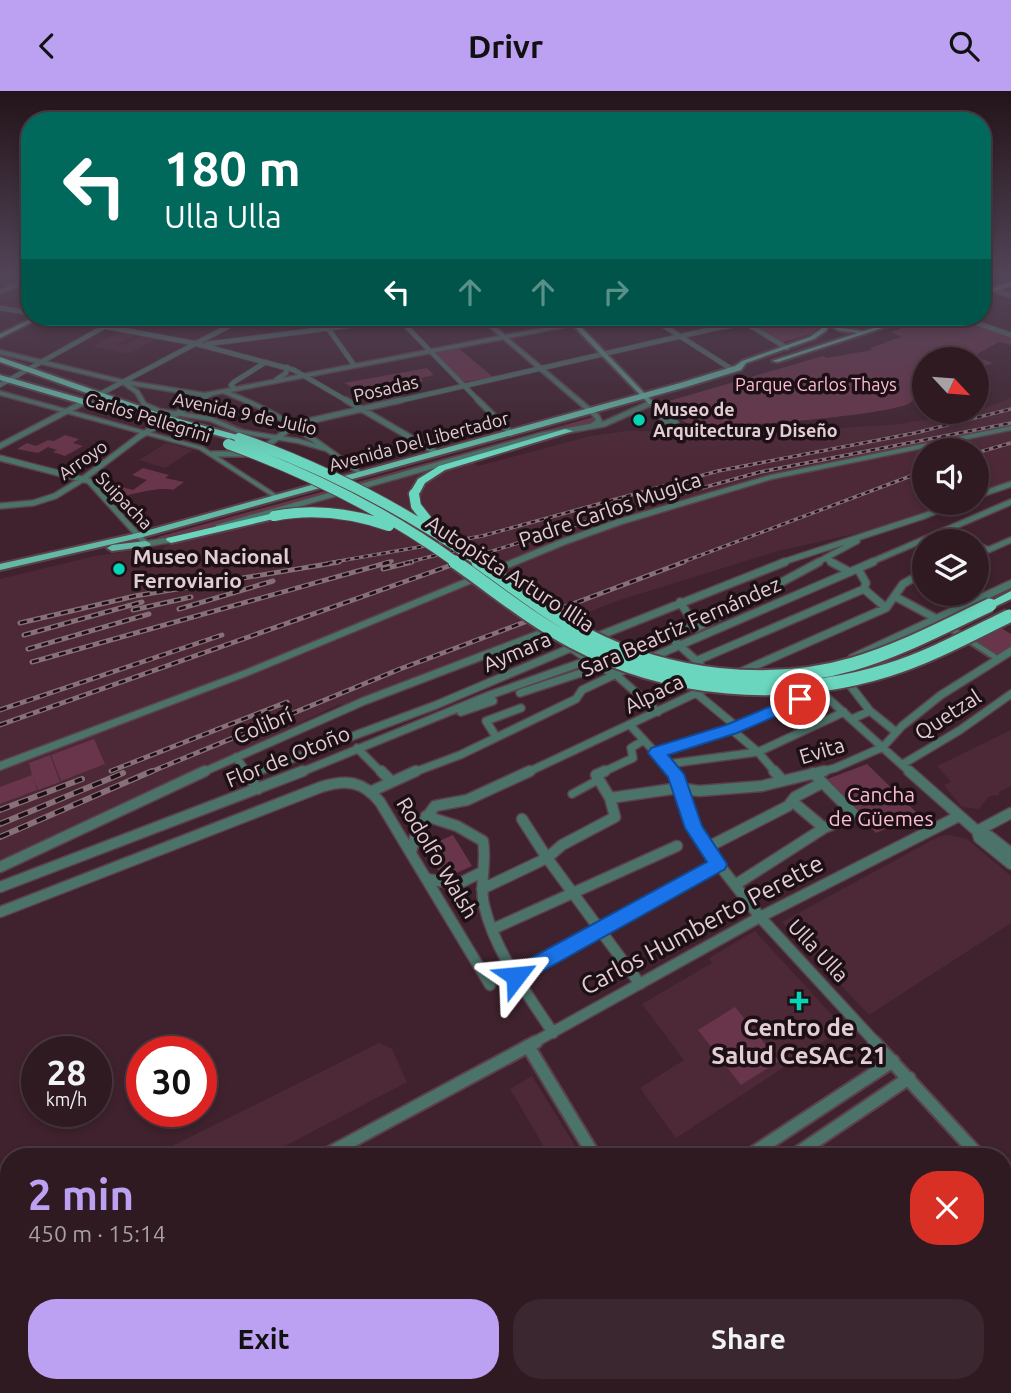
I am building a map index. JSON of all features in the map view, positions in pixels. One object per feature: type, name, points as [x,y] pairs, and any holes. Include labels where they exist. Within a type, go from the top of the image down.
[{"type":"highway","name":"Avenida 9 de Julio","points":[[0,359],[34,364],[69,384],[172,417]]},
{"type":"highway","points":[[5,378],[29,373],[69,384]]},
{"type":"highway","name":"Avenida 9 de Julio","points":[[5,378],[159,424]]},
{"type":"highway","name":"Autopista Arturo Illia","points":[[172,417],[233,441],[332,487],[440,551],[555,630],[585,647],[648,672],[712,685],[752,688],[800,687],[865,677],[924,657],[1011,615]]},
{"type":"highway","name":"Autopista Arturo Illia","points":[[159,424],[290,456],[337,478],[453,545],[558,617],[599,641],[670,664],[720,673],[780,675],[830,669],[923,636],[1011,595]]},
{"type":"highway","points":[[453,545],[422,516],[416,506],[414,495],[418,485],[430,474],[448,466],[568,431]]},
{"type":"highway","points":[[171,540],[274,516],[309,511],[353,515],[398,530],[440,551]]},
{"type":"main road","points":[[588,337],[651,404],[683,385]]},
{"type":"main road","name":"Avenida Del Libertador","points":[[143,540],[277,497],[683,385],[735,369],[744,362],[811,337]]},
{"type":"main road","points":[[735,369],[757,366],[850,337]]},
{"type":"main road","points":[[0,567],[80,549],[143,540]]},
{"type":"street","points":[[0,384],[5,378],[85,337]]},
{"type":"street","points":[[162,337],[287,367],[437,453]]},
{"type":"street","points":[[0,446],[209,337]]},
{"type":"street","points":[[196,344],[259,337]]},
{"type":"street","points":[[333,337],[354,365]]},
{"type":"street","points":[[414,337],[511,433]]},
{"type":"street","points":[[0,352],[34,364],[198,395],[502,337],[592,411],[599,420],[591,426]]},
{"type":"street","points":[[679,337],[735,369]]},
{"type":"street","name":"Posadas","points":[[212,454],[246,456],[296,424],[679,337]]},
{"type":"street","points":[[768,337],[787,348]]},
{"type":"street","points":[[234,388],[232,384],[266,362]]},
{"type":"street","points":[[277,379],[286,373],[287,367]]},
{"type":"street","points":[[237,380],[249,385]]},
{"type":"street","name":"Avenida 9 de Julio","points":[[123,382],[137,392],[146,408]]},
{"type":"street","points":[[222,391],[258,404],[296,424],[361,474]]},
{"type":"street","name":"Carlos Pellegrini","points":[[0,393],[201,448],[277,497]]},
{"type":"street","name":"Arroyo","points":[[0,506],[44,501],[83,479],[145,433],[210,394]]},
{"type":"street","points":[[651,404],[656,404],[676,425],[669,425],[651,404]]},
{"type":"street","name":"Avenida Del Libertador","points":[[143,540],[171,540],[542,436],[591,426],[651,404]]},
{"type":"street","name":"Avenida 9 de Julio","points":[[172,417],[211,419],[236,431],[299,441],[330,450]]},
{"type":"street","name":"Padre Carlos Mugica","points":[[0,766],[246,673],[592,531],[771,477],[1011,428]]},
{"type":"street","name":"Suipacha","points":[[0,458],[89,481],[143,540]]},
{"type":"street","points":[[989,492],[1011,484]]},
{"type":"street","name":"Sara Beatriz Fernández","points":[[371,790],[473,748],[576,699],[582,690],[678,645],[1011,502]]},
{"type":"street","points":[[719,682],[669,636],[697,627],[878,531],[922,515]]},
{"type":"street","name":"Aymara","points":[[247,775],[436,705],[776,564],[878,531]]},
{"type":"street","points":[[989,550],[1011,540]]},
{"type":"street","points":[[696,661],[864,589],[866,583],[854,570],[825,558]]},
{"type":"street","name":"Alpaca","points":[[426,816],[435,806],[462,802],[719,682],[886,608],[903,584],[912,579]]},
{"type":"street","points":[[896,732],[870,711],[833,665],[1011,584]]},
{"type":"street","points":[[864,589],[886,608]]},
{"type":"street","points":[[896,597],[937,619],[998,659]]},
{"type":"street","points":[[680,602],[697,627]]},
{"type":"street","name":"Colibrí","points":[[0,867],[236,757],[426,676],[545,632],[571,648]]},
{"type":"street","points":[[571,648],[599,667],[615,674],[658,712]]},
{"type":"street","name":"Evita","points":[[610,798],[679,788],[717,790],[762,786],[835,768],[883,747],[896,732],[940,695],[1011,651]]},
{"type":"street","name":"Flor de Otoño","points":[[0,887],[258,789],[435,717],[443,718],[493,701],[490,695],[589,660]]},
{"type":"street","points":[[520,693],[599,667]]},
{"type":"street","points":[[798,670],[959,817],[1011,853]]},
{"type":"street","points":[[656,753],[734,728],[820,691]]},
{"type":"street","points":[[696,693],[758,752],[783,781]]},
{"type":"street","name":"Quetzal","points":[[903,764],[1010,696]]},
{"type":"street","points":[[495,736],[486,721],[521,708]]},
{"type":"street","points":[[852,719],[870,711]]},
{"type":"street","points":[[668,764],[758,752],[844,712]]},
{"type":"street","name":"Ulla Ulla","points":[[630,725],[676,774],[694,828],[706,848],[760,917],[972,1148]]},
{"type":"street","points":[[596,775],[633,758],[631,748],[644,740]]},
{"type":"street","points":[[357,748],[390,780]]},
{"type":"street","points":[[236,757],[258,789]]},
{"type":"street","points":[[736,885],[772,859],[824,828],[855,815],[813,773]]},
{"type":"street","points":[[572,795],[596,781],[596,775]]},
{"type":"street","points":[[482,889],[547,858],[562,845],[615,817],[610,798],[596,775]]},
{"type":"street","points":[[0,912],[331,783],[354,782],[371,790]]},
{"type":"street","points":[[706,848],[788,806],[822,783]]},
{"type":"street","name":"Rodolfo Walsh","points":[[371,790],[491,985]]},
{"type":"street","points":[[792,801],[824,828]]},
{"type":"street","points":[[977,831],[1011,813]]},
{"type":"street","points":[[411,852],[417,831],[426,816],[457,826],[483,841],[484,905],[516,976],[553,1033]]},
{"type":"street","name":"Carlos Humberto Perette","points":[[338,1148],[553,1033],[760,917],[959,817]]},
{"type":"street","points":[[522,819],[547,858],[640,984]]},
{"type":"street","points":[[977,831],[979,838],[1011,865]]},
{"type":"street","points":[[493,929],[677,846]]},
{"type":"street","points":[[516,976],[718,864]]},
{"type":"street","points":[[427,879],[458,884],[482,872]]},
{"type":"street","points":[[528,1046],[590,1148]]},
{"type":"street","points":[[761,1148],[893,1061]]},
{"type":"street","points":[[805,1148],[909,1078]]},
{"type":"shaded area","points":[[111,337],[132,337],[118,344],[124,345],[140,337],[159,338],[128,354],[92,346]]},
{"type":"shaded area","points":[[1011,398],[1011,483],[989,490],[989,438],[912,438],[912,515],[924,515],[908,522],[778,551],[617,601],[343,707],[340,704],[0,863],[0,579],[95,556],[131,551],[138,555],[159,551],[172,542],[468,457],[478,466],[591,436],[628,431],[785,432],[912,422],[989,424],[989,406]]},
{"type":"shaded area","points":[[166,443],[193,450],[165,468],[139,460]]},
{"type":"shaded area","points":[[1011,730],[1011,786],[999,792],[999,795],[989,796],[979,809],[962,807],[944,785],[951,782],[937,766]]},
{"type":"shaded area","points":[[949,835],[967,839],[1011,876],[1011,923],[869,1015],[782,922],[938,837]]},
{"type":"shaded area","points":[[755,931],[844,1028],[676,1138],[640,1088],[684,1060],[642,1004],[712,963],[709,958]]},
{"type":"shaded area","points":[[379,1043],[392,1049],[407,1082],[281,1148],[168,1148],[210,1127],[217,1127],[217,1124]]},
{"type":"shaded area","points":[[532,1076],[576,1148],[545,1148],[510,1089]]},
{"type":"green space","points":[[770,337],[801,337],[780,343]]},
{"type":"green space","name":"Parque Carlos Thays","points":[[901,337],[1011,337],[1011,345],[999,342],[989,347],[912,347],[912,400],[908,404],[868,413],[799,421],[705,426],[686,423],[664,406],[669,401],[823,356],[827,358],[872,350],[870,348]]},
{"type":"green space","points":[[457,347],[493,377],[464,382],[434,352]]},
{"type":"green space","points":[[427,368],[434,375],[421,378],[423,381],[366,394],[344,383]]},
{"type":"green space","points":[[208,399],[226,403],[224,405],[230,408],[216,417],[259,433],[236,429],[219,420],[182,415]]},
{"type":"green space","points":[[594,417],[597,420],[582,425],[159,541],[158,537]]},
{"type":"green space","points":[[65,435],[79,439],[73,443],[83,446],[65,456],[48,447],[38,453],[17,449],[27,443],[36,446]]},
{"type":"green space","points":[[143,468],[169,475],[165,478],[184,482],[173,490],[151,490],[110,500],[101,492],[114,485],[133,490],[147,480],[132,475]]},
{"type":"green space","points":[[1001,628],[1011,634],[1011,647],[994,657],[972,643]]},
{"type":"green space","points":[[94,739],[105,764],[61,781],[51,755]]},
{"type":"green space","points":[[50,755],[60,782],[38,790],[33,778],[37,790],[0,804],[0,787],[32,775],[29,763]]},
{"type":"green space","name":"Cancha de Güemes","points":[[867,764],[919,815],[876,833],[825,780]]},
{"type":"green space","points":[[453,835],[472,866],[443,879],[425,847]]},
{"type":"green space","points":[[735,1007],[779,1061],[741,1085],[698,1030]]},
{"type":"railway","points":[[328,563],[482,536],[718,471],[915,433],[1011,409]]},
{"type":"railway","points":[[454,563],[633,507],[760,472],[1011,423]]},
{"type":"railway","points":[[989,449],[1011,443]]},
{"type":"railway","points":[[680,563],[912,476]]},
{"type":"railway","points":[[405,563],[461,549]]},
{"type":"railway","points":[[384,563],[392,561]]},
{"type":"railway","points":[[20,623],[135,596],[339,562]]},
{"type":"railway","points":[[32,662],[390,562]]},
{"type":"railway","points":[[383,569],[412,562]]},
{"type":"railway","points":[[0,725],[460,562]]},
{"type":"railway","points":[[148,773],[400,669],[684,562]]},
{"type":"railway","points":[[179,609],[273,581]]},
{"type":"railway","points":[[133,610],[191,597]]},
{"type":"railway","points":[[24,635],[142,602]]},
{"type":"railway","points":[[28,649],[149,614]]},
{"type":"railway","points":[[0,710],[222,635]]},
{"type":"railway","points":[[111,771],[287,702]]},
{"type":"railway","points":[[0,837],[152,771]]},
{"type":"railway","points":[[0,824],[123,773]]},
{"type":"railway","points":[[0,810],[82,779]]},
{"type":"place","name":"Museo de Arquitectura y Diseño","points":[[639,420]]},
{"type":"place","name":"Museo Nacional Ferroviario","points":[[119,569]]},
{"type":"place","name":"Centro de Salud CeSAC 21","points":[[799,1001]]},
{"type":"route","points":[[516,976],[718,864],[694,828],[676,774],[656,753],[732,729],[800,699]]}]
